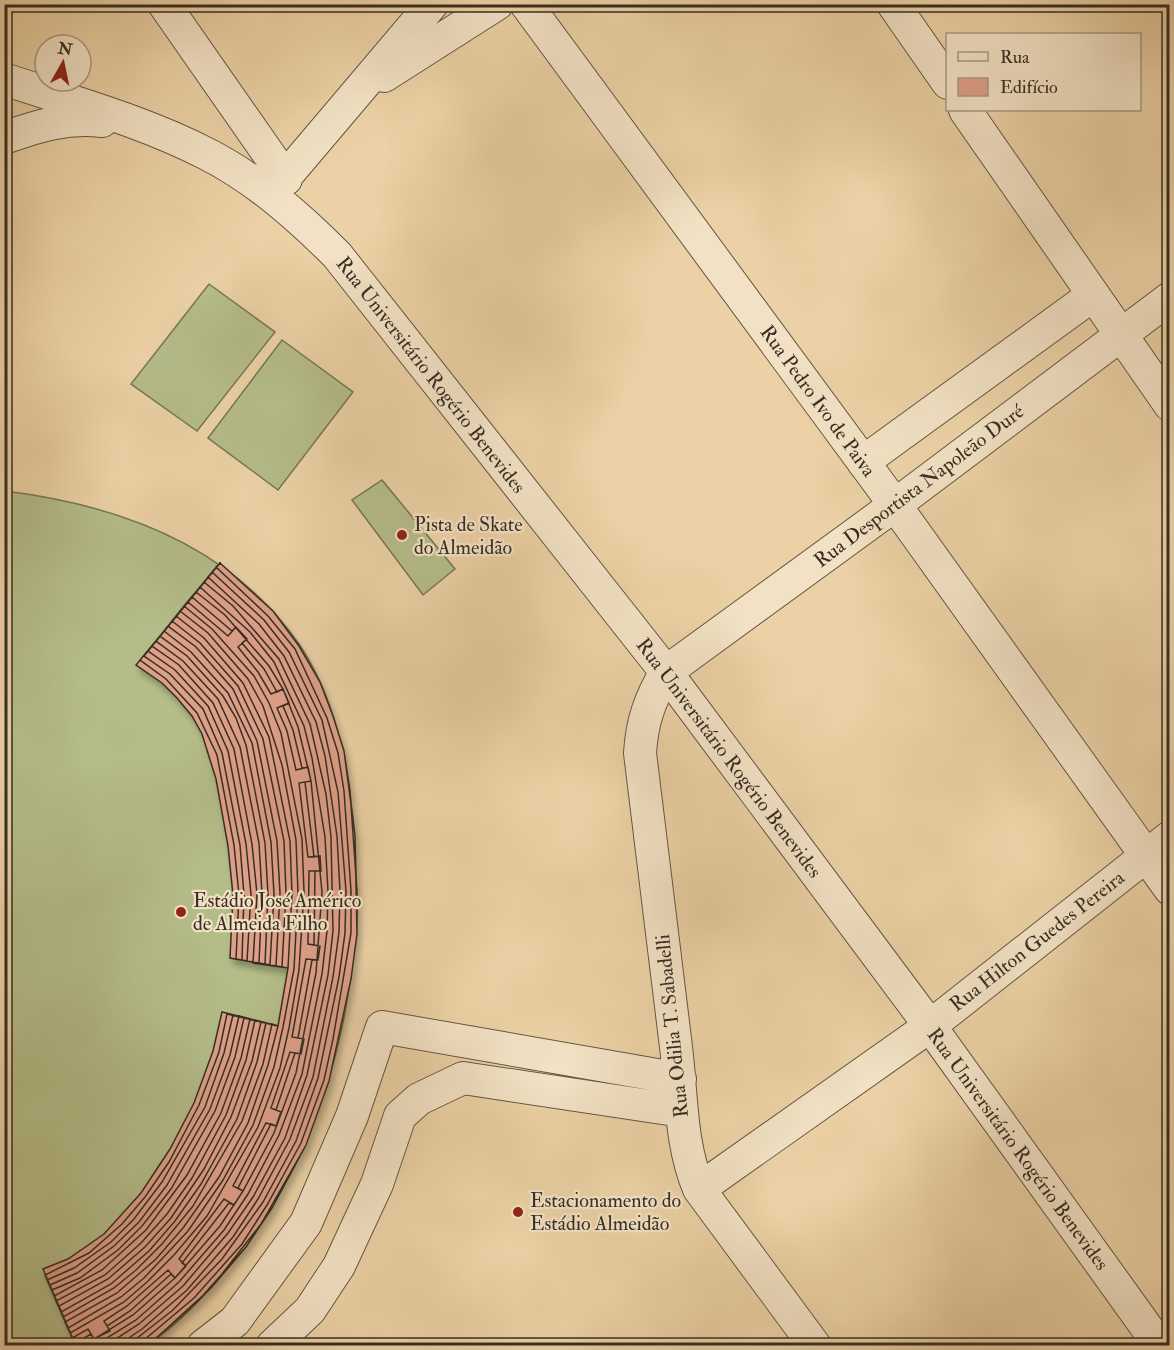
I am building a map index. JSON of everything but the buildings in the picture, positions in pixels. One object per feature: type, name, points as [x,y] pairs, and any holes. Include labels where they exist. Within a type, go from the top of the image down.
[{"type":"street","points":[[164,4],[278,187]]},
{"type":"street","points":[[278,187],[432,4]]},
{"type":"street","points":[[360,90],[497,4]]},
{"type":"street","name":"Rua Pedro Ivo de Paiva","points":[[526,4],[895,505],[1144,857],[1170,889]]},
{"type":"street","points":[[893,4],[946,80]]},
{"type":"street","points":[[4,79],[141,125],[278,187]]},
{"type":"street","points":[[966,111],[1170,405]]},
{"type":"street","points":[[4,138],[32,127],[62,120],[141,125]]},
{"type":"street","name":"Rua Universitário Rogério Benevides","points":[[278,187],[302,219],[337,255],[666,672],[930,1026],[1160,1346]]},
{"type":"street","points":[[863,462],[1093,295]]},
{"type":"street","name":"Rua Desportista Napoleão Duré","points":[[666,672],[895,505],[1170,298]]},
{"type":"street","name":"Rua Odilia T. Sabadelli","points":[[666,672],[650,700],[644,717],[640,753],[680,1078],[685,1146],[699,1189],[815,1346]]},
{"type":"street","name":"Rua Hilton Guedes Pereira","points":[[699,1189],[930,1026],[1170,837]]},
{"type":"street","points":[[203,1346],[235,1321],[306,1223],[352,1116],[382,1027],[680,1078]]},
{"type":"street","points":[[272,1346],[310,1310],[339,1266],[377,1184],[400,1116],[419,1099],[463,1078],[682,1111]]},
{"type":"green space","points":[[209,284],[275,332],[197,431],[131,384]]},
{"type":"green space","points":[[282,340],[353,392],[278,490],[208,438]]},
{"type":"green space","name":"Pista de Skate do Almeidão","points":[[382,480],[455,569],[423,595],[352,500]]},
{"type":"green space","name":"Estádio José Américo de Almeida Filho","points":[[5,491],[89,507],[130,520],[169,536],[206,556],[240,581],[272,610],[299,644],[311,664],[330,706],[347,774],[353,820],[356,880],[354,941],[347,1001],[334,1060],[316,1117],[291,1172],[261,1224],[198,1302],[147,1345],[5,1346]]},
{"type":"place","name":"Pista de Skate do Almeidão","points":[[402,535]]},
{"type":"place","name":"Estádio José Américo de Almeida Filho","points":[[181,912]]},
{"type":"place","name":"Estacionamento do Estádio Almeidão","points":[[518,1212]]}]
